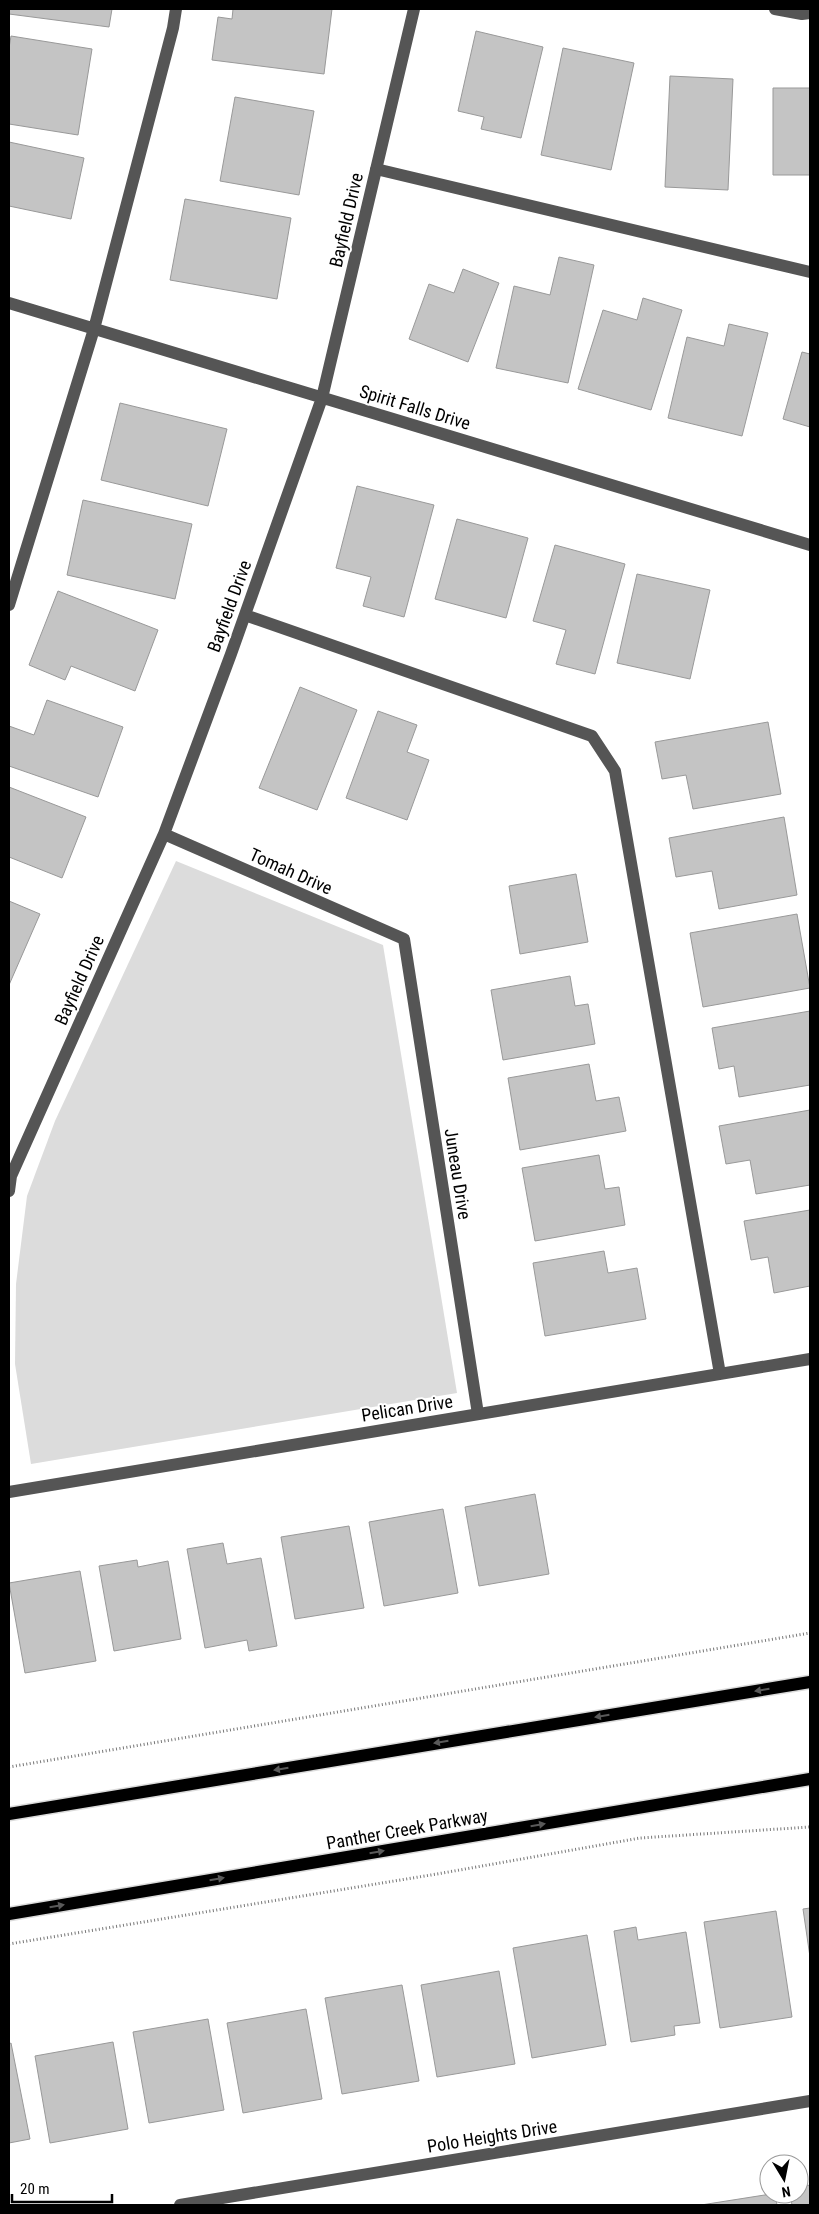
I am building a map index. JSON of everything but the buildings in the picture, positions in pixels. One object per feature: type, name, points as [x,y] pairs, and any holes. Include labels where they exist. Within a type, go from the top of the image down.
[{"type":"main road","points":[[9,1814],[810,1682]]},
{"type":"main road","name":"Panther Creek Parkway","points":[[9,1914],[810,1778]]},
{"type":"street","points":[[9,605],[94,329],[176,9]]},
{"type":"street","name":"Bayfield Drive","points":[[9,1191],[11,1176],[164,834],[322,398],[414,9]]},
{"type":"street","points":[[775,9],[802,14],[810,13]]},
{"type":"street","points":[[376,169],[810,272]]},
{"type":"street","name":"Spirit Falls Drive","points":[[9,303],[810,545]]},
{"type":"street","points":[[245,614],[592,736],[615,771],[720,1374]]},
{"type":"street","name":"Tomah Drive","points":[[164,834],[404,939]]},
{"type":"street","name":"Juneau Drive","points":[[404,939],[478,1414]]},
{"type":"street","name":"Pelican Drive","points":[[9,1492],[810,1359]]},
{"type":"street","name":"Polo Heights Drive","points":[[180,2205],[204,2203],[810,2101]]},
{"type":"path","points":[[9,1767],[810,1633]]},
{"type":"path","points":[[9,1944],[436,1874],[640,1838],[810,1827]]},
{"type":"shaded area","points":[[176,861],[383,945],[457,1393],[31,1464],[15,1364],[16,1284],[27,1196],[55,1121]]}]
